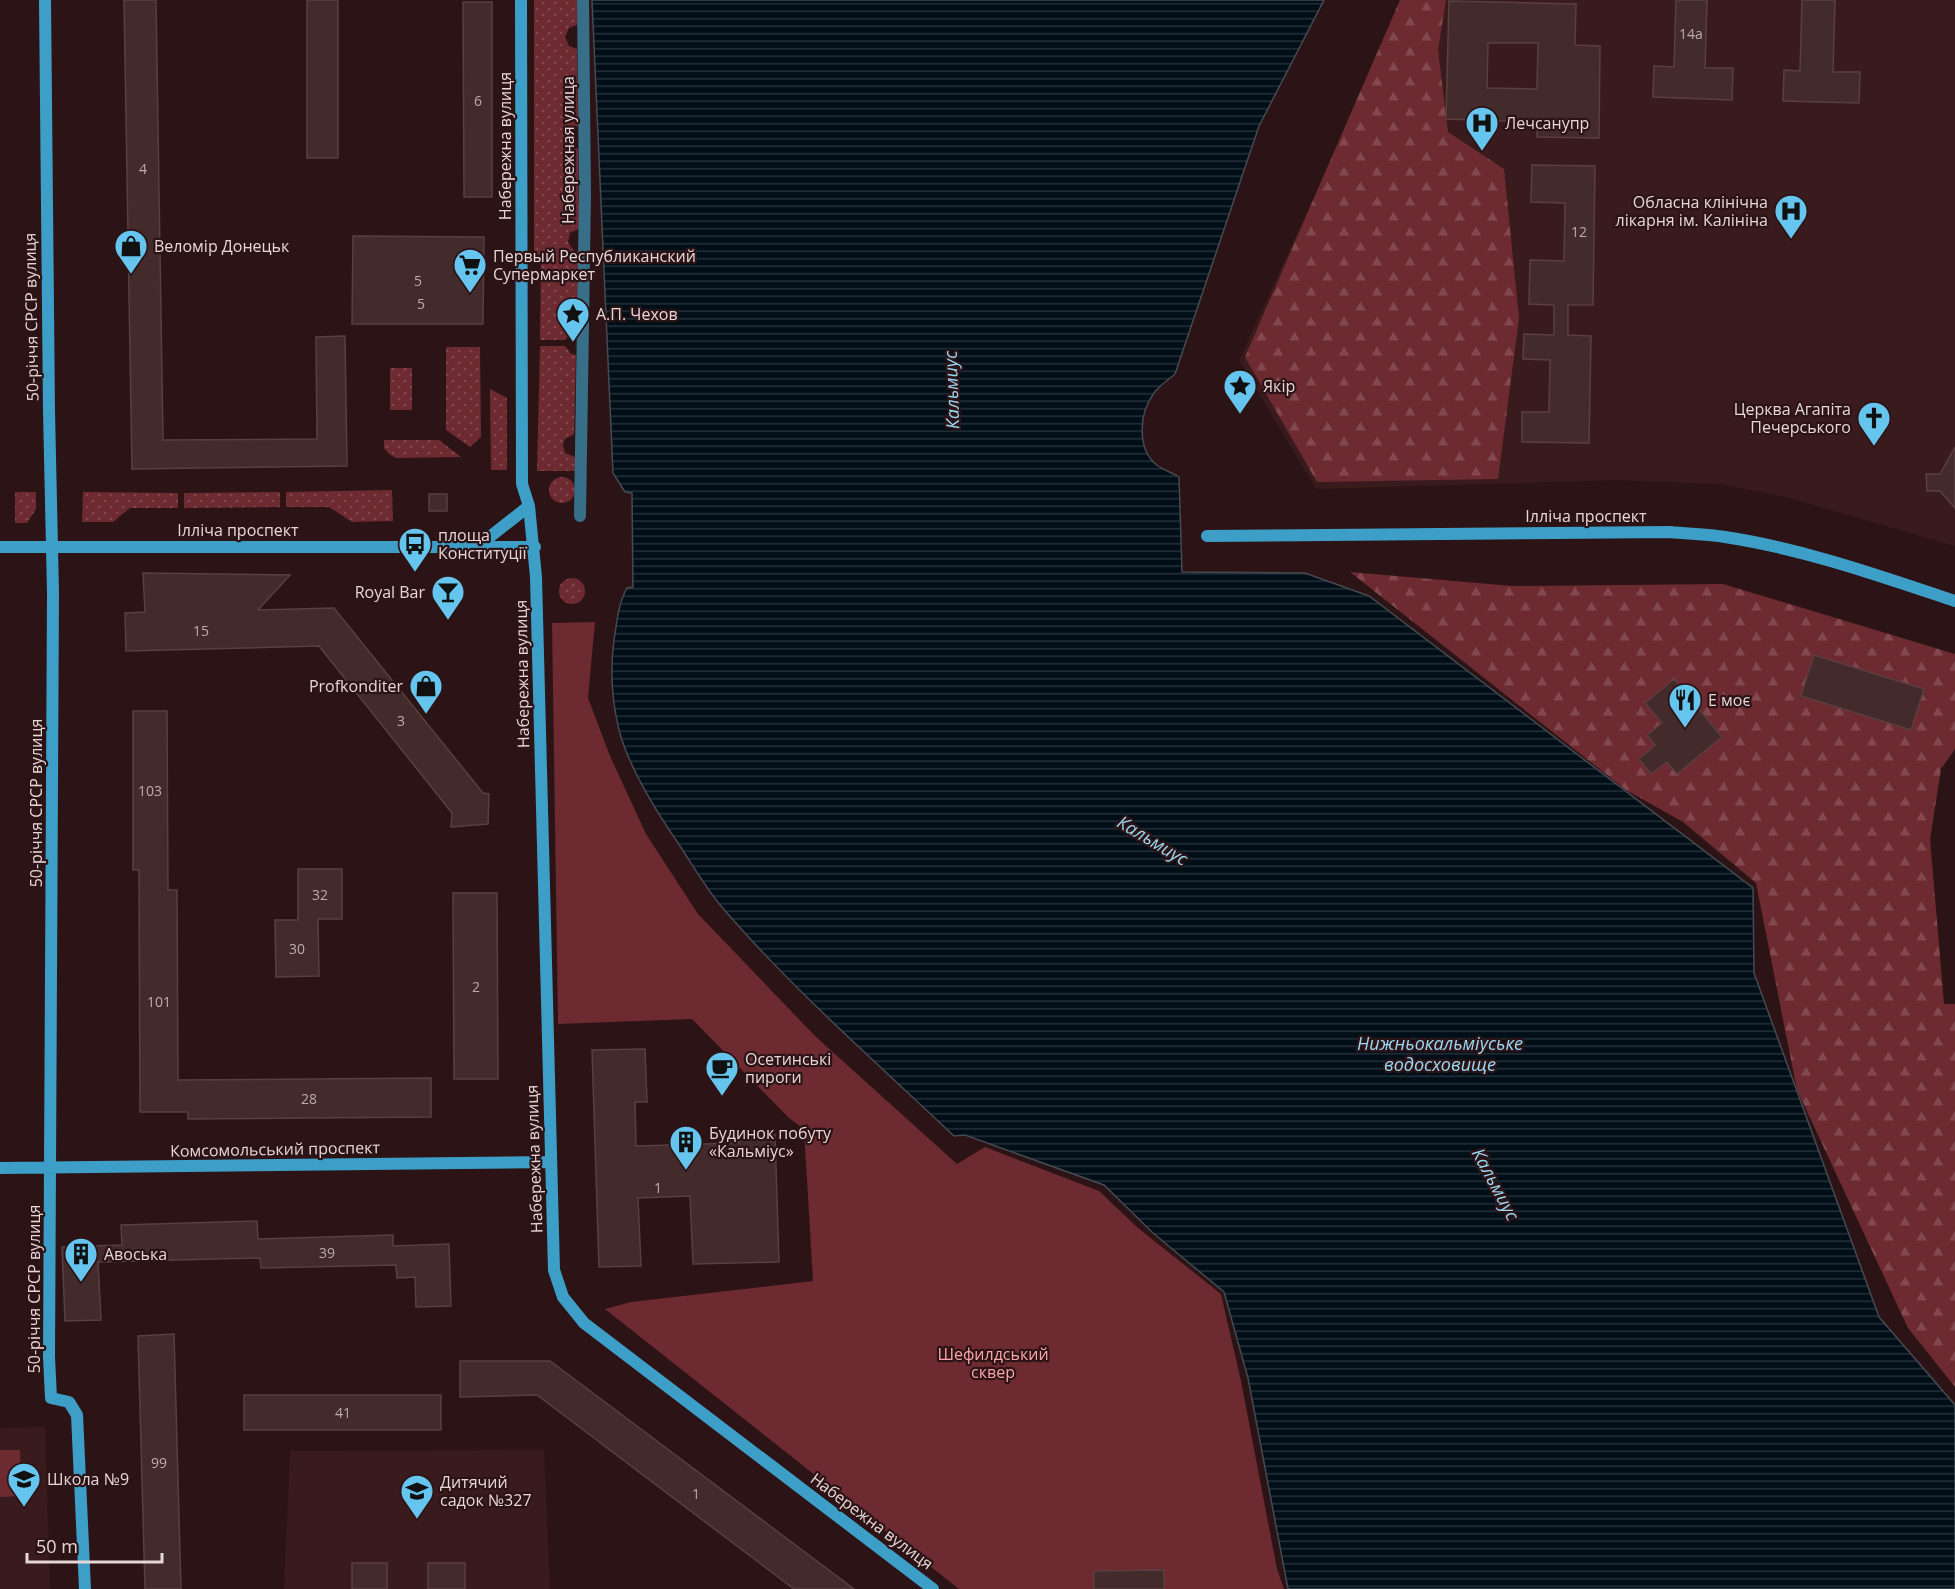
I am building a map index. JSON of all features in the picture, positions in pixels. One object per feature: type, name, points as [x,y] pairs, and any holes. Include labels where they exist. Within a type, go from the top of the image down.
[{"type":"street","name":"50-річчя СРСР вулиця","points":[[45,0],[48,411],[52,547],[49,1345],[51,1398],[69,1402],[77,1415],[85,1589]]},
{"type":"street","name":"Набережна вулиця","points":[[521,0],[522,484],[529,506]]},
{"type":"street","name":"Набережная улица","points":[[580,516],[585,194],[583,0]]},
{"type":"street","points":[[477,547],[529,506],[535,547]]},
{"type":"street","name":"Ілліча проспект","points":[[1207,536],[1670,532],[1724,537],[1771,545],[1851,567],[1955,601]]},
{"type":"street","name":"Ілліча проспект","points":[[0,547],[535,547]]},
{"type":"street","name":"Набережна вулиця","points":[[535,547],[554,1270],[563,1297],[584,1323],[933,1589]]},
{"type":"street","name":"Комсомольський проспект","points":[[0,1168],[550,1162]]},
{"type":"shaded area","points":[[1404,0],[1955,0],[1955,546],[1786,497],[1721,484],[1618,480],[1316,489],[1239,360]]},
{"type":"shaded area","name":"Школа №9","points":[[45,1427],[50,1589],[0,1589],[0,1428]]},
{"type":"shaded area","name":"Дитячий садок №327","points":[[544,1450],[550,1589],[284,1589],[290,1451]]},
{"type":"green space","points":[[534,0],[577,0],[577,25],[569,28],[565,37],[569,46],[577,49],[578,126],[570,130],[567,138],[571,146],[578,149],[579,229],[570,233],[568,242],[573,250],[578,252],[578,331],[571,333],[565,340],[540,340],[541,256],[534,256]]},
{"type":"green space","points":[[1400,0],[1446,0],[1438,50],[1448,132],[1504,169],[1519,318],[1498,479],[1317,482],[1245,357]]},
{"type":"green space","points":[[540,346],[565,346],[571,354],[576,355],[574,434],[565,439],[563,444],[565,453],[575,457],[575,471],[537,471]]},
{"type":"green space","points":[[446,347],[480,347],[481,437],[470,447],[446,430]]},
{"type":"green space","points":[[390,368],[412,368],[412,410],[390,410]]},
{"type":"green space","points":[[490,389],[507,398],[507,470],[491,470]]},
{"type":"green space","points":[[384,440],[439,440],[461,457],[396,458],[384,448]]},
{"type":"green space","points":[[562,477],[571,481],[575,490],[571,499],[562,503],[553,499],[549,490],[553,481]]},
{"type":"green space","points":[[392,490],[393,521],[352,522],[329,507],[286,507],[286,492]]},
{"type":"green space","points":[[15,492],[36,492],[36,509],[27,523],[15,523]]},
{"type":"green space","points":[[83,492],[178,493],[178,508],[130,508],[113,522],[82,522]]},
{"type":"green space","points":[[280,492],[280,507],[184,508],[184,493]]},
{"type":"green space","points":[[1350,572],[1512,586],[1723,584],[1955,654],[1955,749],[1941,769],[1930,839],[1944,1004],[1955,1004],[1955,1387],[1908,1328],[1797,1090],[1756,883],[1683,822],[1626,790]]},
{"type":"green space","points":[[572,578],[581,582],[585,591],[581,600],[572,604],[563,600],[559,591],[563,582]]},
{"type":"green space","name":"Шефилдський сквер","points":[[595,622],[588,698],[610,756],[646,834],[698,914],[815,1036],[957,1164],[985,1147],[1099,1191],[1138,1228],[1221,1294],[1241,1381],[1277,1569],[1284,1589],[959,1589],[605,1309],[631,1302],[813,1281],[804,1129],[789,1118],[692,1019],[558,1024],[552,623]]},
{"type":"green space","points":[[0,1450],[20,1450],[21,1496],[0,1497]]},
{"type":"water","name":"Нижньокальміуське водосховище","points":[[592,0],[1324,0],[1259,126],[1175,374],[1156,390],[1145,411],[1142,431],[1146,451],[1158,466],[1179,477],[1182,572],[1305,573],[1369,596],[1753,888],[1754,973],[1879,1317],[1955,1405],[1955,1589],[1288,1589],[1248,1378],[1224,1292],[1153,1233],[1104,1185],[965,1135],[954,1136],[805,995],[721,906],[661,817],[629,759],[619,730],[613,697],[612,674],[614,640],[620,607],[627,588],[633,587],[632,493],[625,492],[613,473]]},
{"type":"building","points":[[124,0],[156,0],[163,440],[317,439],[316,337],[345,336],[347,466],[132,469]]},
{"type":"building","points":[[307,0],[338,0],[338,158],[307,158]]},
{"type":"building","points":[[1676,0],[1707,0],[1705,68],[1733,68],[1732,100],[1653,97],[1654,66],[1674,67]]},
{"type":"building","points":[[1802,0],[1835,0],[1833,72],[1860,72],[1859,103],[1783,101],[1784,70],[1800,71]]},
{"type":"building","points":[[1449,1],[1576,4],[1575,45],[1600,46],[1599,138],[1537,137],[1537,122],[1446,119]],"holes":[[[1488,43],[1538,43],[1537,89],[1487,88]]]},
{"type":"building","points":[[463,2],[492,2],[492,197],[464,197]]},
{"type":"building","points":[[1532,165],[1595,166],[1593,305],[1568,305],[1568,335],[1591,336],[1589,443],[1522,442],[1522,412],[1549,412],[1550,360],[1523,359],[1524,334],[1554,335],[1554,305],[1529,304],[1530,260],[1564,261],[1565,203],[1531,202]]},
{"type":"building","points":[[353,236],[484,237],[483,324],[352,324]]},
{"type":"building","points":[[1955,447],[1955,508],[1940,491],[1927,491],[1926,474],[1940,474]]},
{"type":"building","points":[[429,494],[447,494],[447,511],[429,511]]},
{"type":"building","points":[[143,573],[290,575],[258,610],[334,608],[483,793],[489,794],[488,824],[451,827],[452,813],[319,646],[126,651],[125,613],[145,612]]},
{"type":"building","points":[[1814,655],[1924,689],[1911,730],[1801,696]]},
{"type":"building","name":"Е моє","points":[[1674,679],[1722,737],[1677,774],[1667,762],[1651,774],[1639,759],[1655,745],[1647,735],[1662,723],[1645,703]]},
{"type":"building","points":[[133,711],[167,711],[168,890],[177,890],[178,1080],[431,1078],[431,1117],[188,1119],[188,1112],[140,1112],[139,870],[133,870]]},
{"type":"building","points":[[298,869],[342,869],[342,919],[318,919],[319,976],[276,977],[275,920],[298,920]]},
{"type":"building","points":[[453,893],[497,893],[498,1079],[454,1079]]},
{"type":"building","name":"Будинок побуту «Кальміус»","points":[[645,1049],[647,1102],[635,1102],[636,1146],[739,1143],[738,1136],[775,1135],[779,1262],[693,1264],[690,1196],[638,1198],[641,1266],[599,1267],[592,1050]]},
{"type":"building","points":[[257,1221],[258,1239],[393,1235],[393,1246],[449,1244],[451,1306],[416,1307],[415,1277],[397,1278],[396,1265],[261,1268],[260,1258],[98,1262],[101,1320],[65,1321],[62,1247],[122,1245],[121,1225]]},
{"type":"building","points":[[174,1334],[181,1589],[145,1589],[138,1336]]},
{"type":"building","points":[[460,1361],[550,1361],[854,1589],[794,1589],[537,1395],[460,1397]]},
{"type":"building","points":[[244,1395],[441,1395],[441,1430],[244,1430]]},
{"type":"building","points":[[352,1563],[387,1563],[387,1589],[352,1589]]},
{"type":"building","points":[[428,1563],[465,1563],[465,1589],[428,1589]]},
{"type":"building","points":[[1164,1570],[1164,1589],[1094,1589],[1094,1571]]},
{"type":"place","name":"Лечсанупр","points":[[1482,152]]},
{"type":"place","name":"Обласна клінічна лікарня ім. Калініна","points":[[1791,240]]},
{"type":"place","name":"Веломір Донецьк","points":[[131,275]]},
{"type":"place","name":"Первый Республиканский Супермаркет","points":[[470,294]]},
{"type":"place","name":"А.П. Чехов","points":[[573,343]]},
{"type":"place","name":"Якір","points":[[1240,415]]},
{"type":"place","name":"Церква Агапіта Печерського","points":[[1874,447]]},
{"type":"place","name":"площа Конституції","points":[[415,573]]},
{"type":"place","name":"Royal Bar","points":[[448,621]]},
{"type":"place","name":"Profkonditer","points":[[426,715]]},
{"type":"place","name":"Е моє","points":[[1685,729]]},
{"type":"place","name":"Осетинські пироги","points":[[722,1097]]},
{"type":"place","name":"Будинок побуту «Кальміус»","points":[[686,1171]]},
{"type":"place","name":"Авоська","points":[[81,1283]]},
{"type":"place","name":"Школа №9","points":[[24,1508]]},
{"type":"place","name":"Дитячий садок №327","points":[[417,1520]]},
{"type":"water label","name":"Кальмиус","points":[[951,390]]},
{"type":"water label","name":"Кальмиус","points":[[1153,840]]},
{"type":"water label","name":"Кальмиус","points":[[1496,1184]]}]
